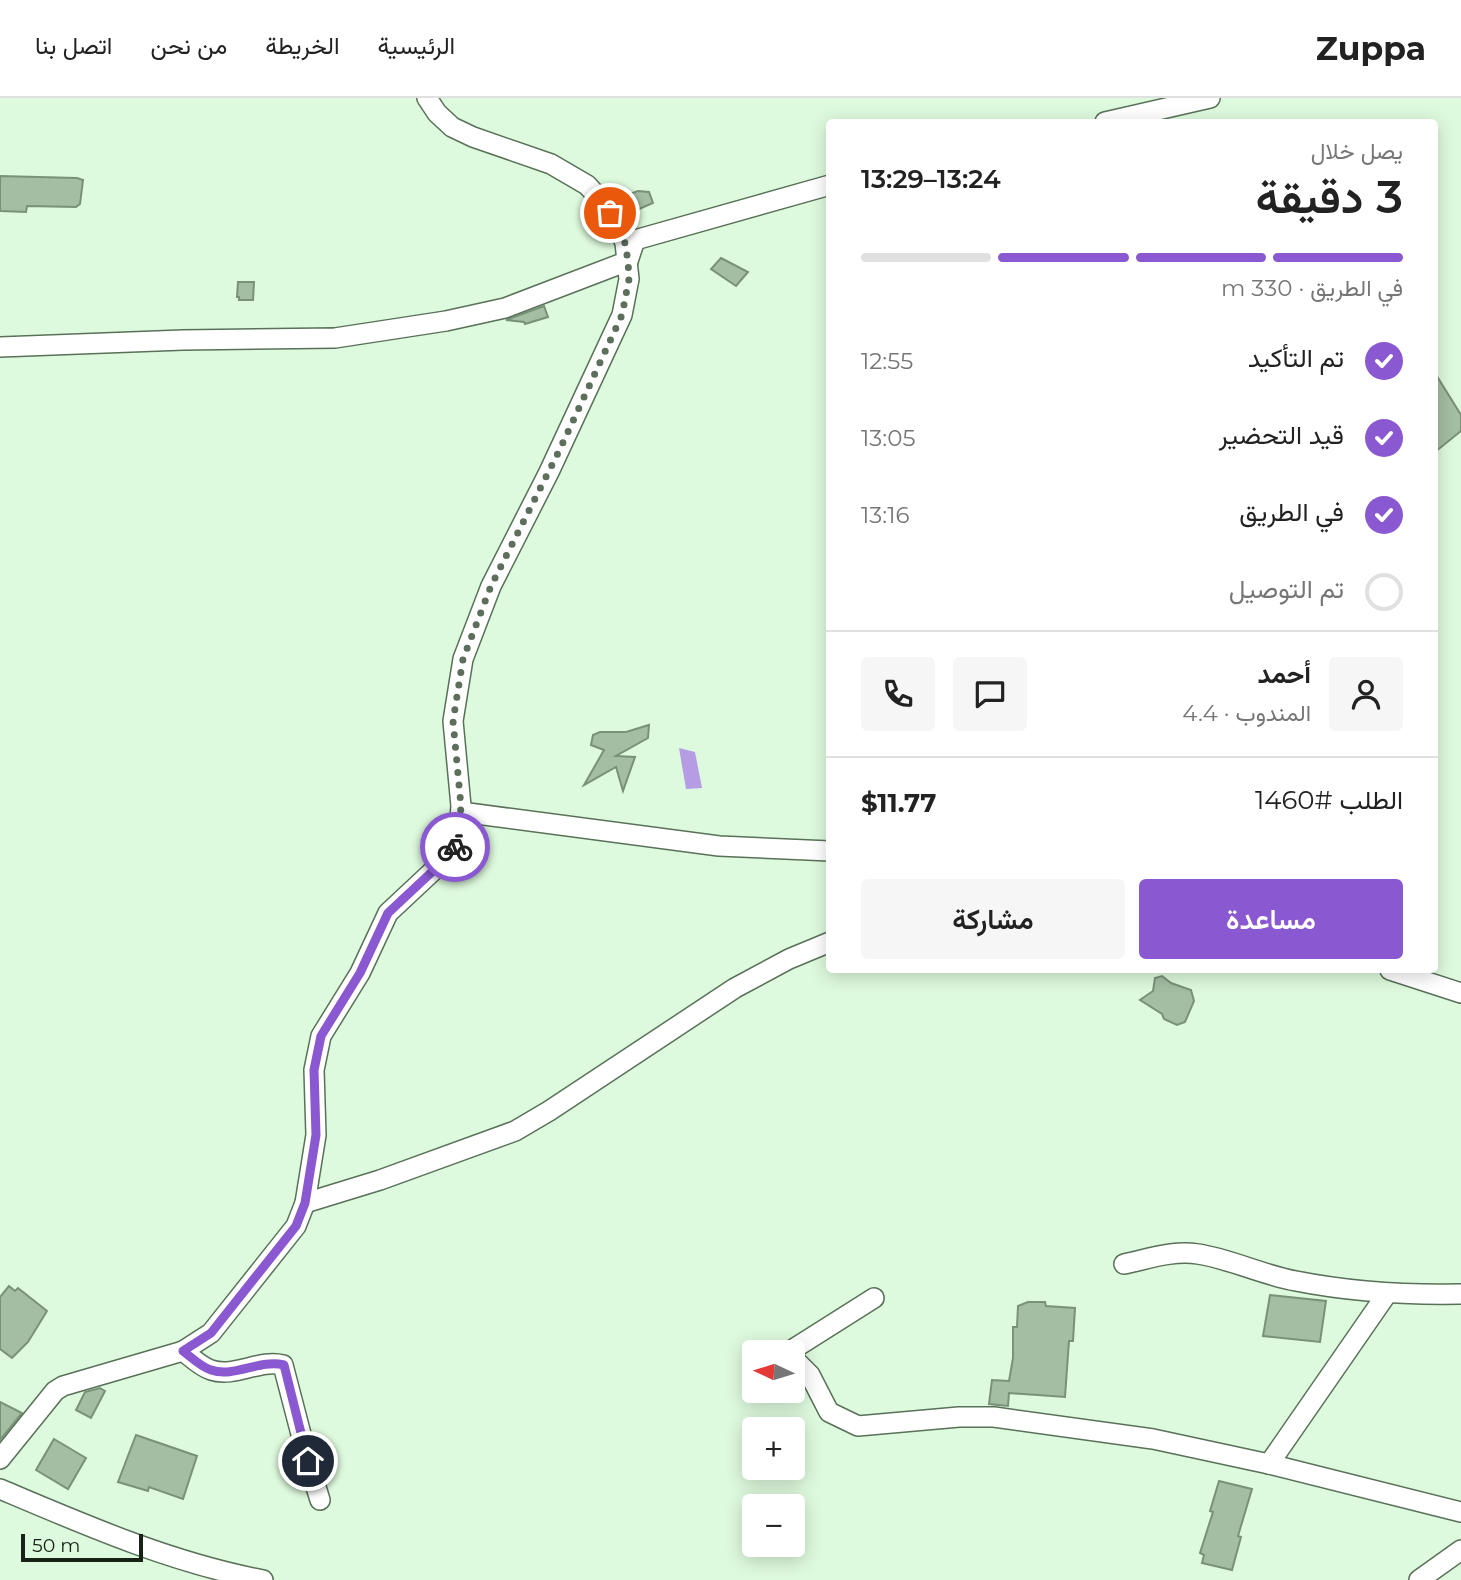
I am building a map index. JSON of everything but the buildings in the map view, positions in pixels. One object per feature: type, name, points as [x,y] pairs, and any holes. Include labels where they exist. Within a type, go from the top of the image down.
[{"type":"street","points":[[0,1459],[55,1391],[63,1386],[183,1351],[211,1333],[296,1226],[305,1203],[316,1135],[314,1070],[321,1036],[360,973],[388,913],[458,841],[461,812],[453,721],[463,659],[491,586],[577,414],[622,315],[629,279],[628,261],[618,225],[587,185],[551,164],[473,138],[452,127],[427,98]]},
{"type":"street","points":[[1118,119],[1210,98]]},
{"type":"street","points":[[628,261],[635,240],[826,186]]},
{"type":"street","points":[[0,347],[335,338],[446,321],[505,308],[628,261]]},
{"type":"street","points":[[461,812],[719,846],[826,851]]},
{"type":"street","points":[[305,1203],[380,1180],[515,1131],[550,1111],[735,988],[789,959],[826,944]]},
{"type":"street","points":[[1399,973],[1461,993]]},
{"type":"street","points":[[1124,1264],[1163,1255],[1196,1253],[1265,1275],[1386,1295],[1461,1294]]},
{"type":"street","points":[[1269,1465],[1386,1295]]},
{"type":"street","points":[[805,1342],[874,1298]]},
{"type":"street","points":[[183,1351],[211,1370],[230,1372],[273,1363],[284,1365],[320,1500]]},
{"type":"street","points":[[805,1371],[829,1412],[858,1426],[947,1418],[994,1417],[1153,1439],[1461,1512]]},
{"type":"street","points":[[0,1489],[128,1542],[218,1572],[263,1580]]},
{"type":"street","points":[[1419,1580],[1461,1550]]},
{"type":"shaded area","points":[[679,748],[695,752],[702,788],[686,789]]},
{"type":"way so far","points":[[455,847],[461,806],[453,721],[463,659],[491,586],[560,449],[622,315],[629,279],[628,261],[625,243],[610,213]]},
{"type":"route","points":[[308,1461],[284,1365],[273,1363],[230,1372],[211,1370],[183,1351],[211,1333],[296,1226],[305,1203],[316,1135],[314,1070],[321,1036],[360,973],[388,913],[450,855],[455,847]]}]
